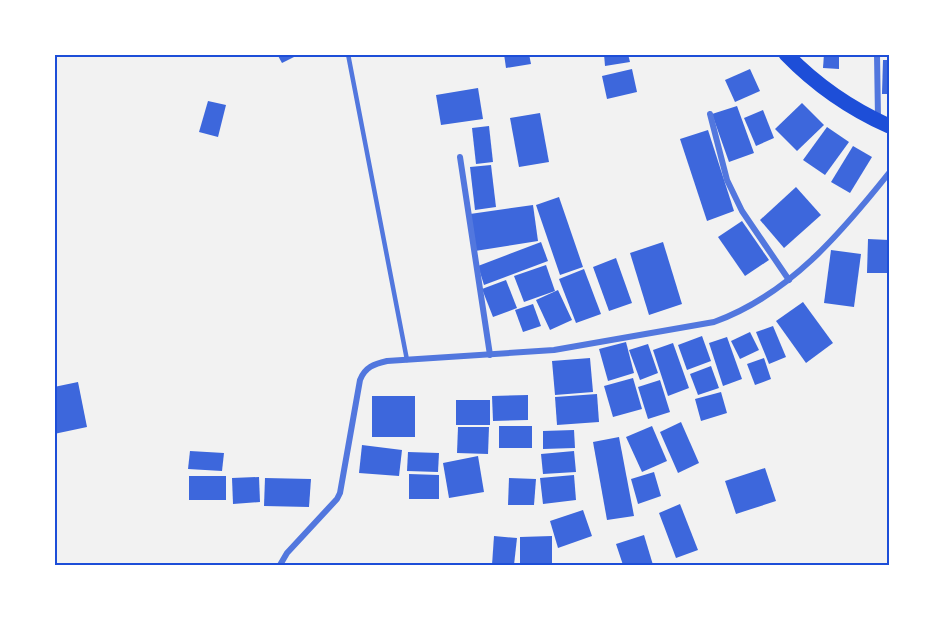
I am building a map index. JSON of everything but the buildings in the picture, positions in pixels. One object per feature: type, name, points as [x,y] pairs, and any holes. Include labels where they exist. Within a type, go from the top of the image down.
[{"type":"main road","points":[[786,54],[852,108],[884,124]]},
{"type":"street","points":[[877,54],[884,124]]},
{"type":"street","points":[[710,114],[727,180],[742,211],[789,280]]},
{"type":"street","points":[[460,157],[490,355]]},
{"type":"street","points":[[280,565],[287,553],[340,493],[362,373],[372,365],[407,360],[554,350],[714,322],[739,313],[789,280],[810,263],[889,173]]},
{"type":"lane","points":[[348,54],[407,360]]}]
